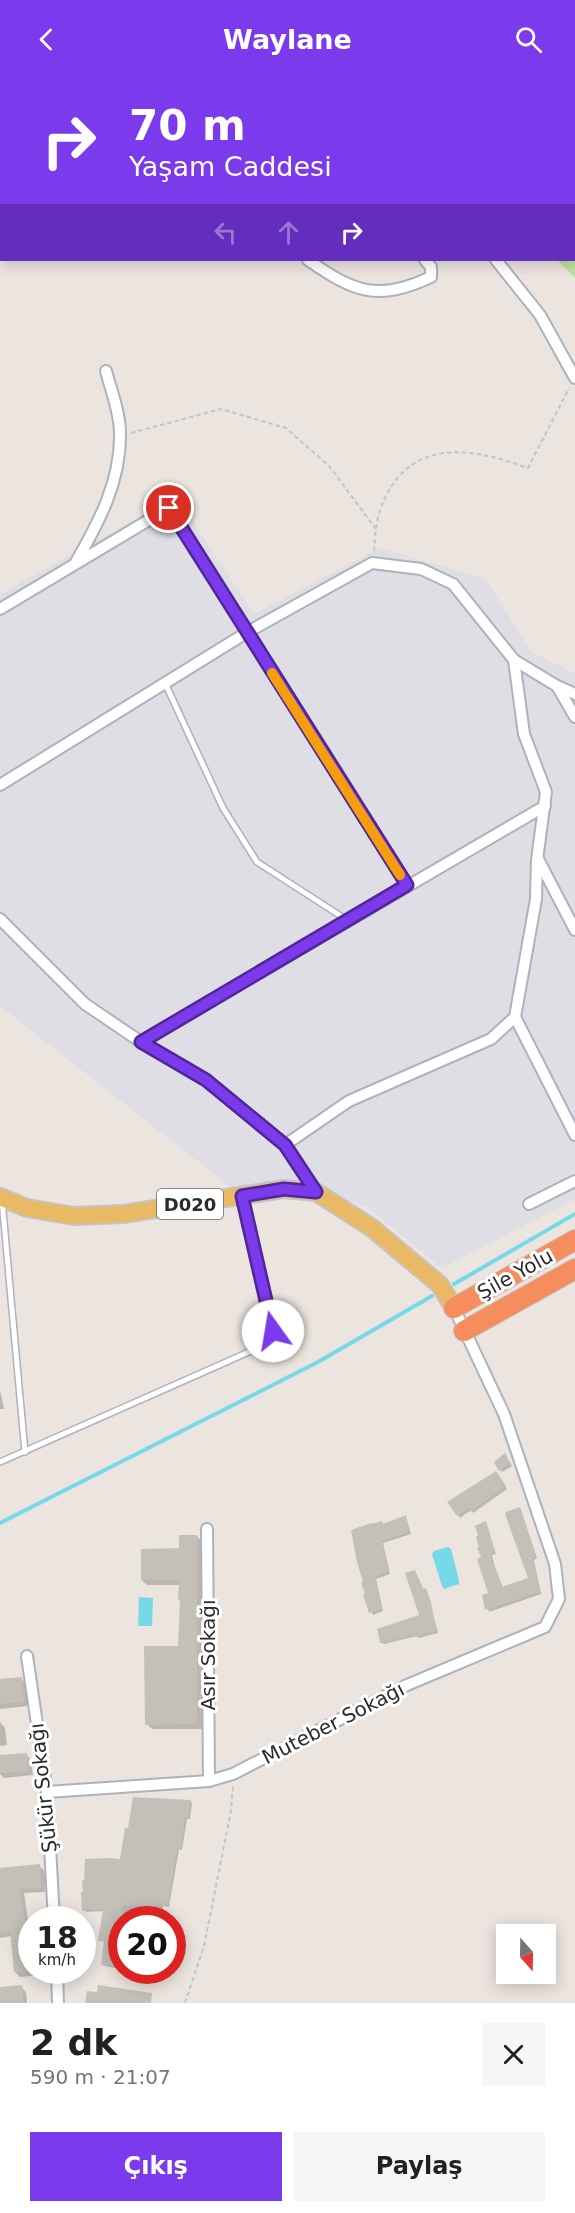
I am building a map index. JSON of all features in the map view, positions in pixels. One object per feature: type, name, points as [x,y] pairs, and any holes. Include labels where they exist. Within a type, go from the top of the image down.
[{"type":"highway","name":"Şile Yolu","points":[[454,1308],[575,1240]]},
{"type":"highway","name":"Şile Yolu","points":[[464,1331],[575,1269]]},
{"type":"main road","name":"D020","points":[[1,1198],[27,1208],[74,1216],[123,1214],[284,1189],[316,1192],[372,1228],[440,1285],[454,1308]]},
{"type":"street","points":[[310,261],[356,289],[383,292],[415,284],[430,277],[431,267],[426,261]]},
{"type":"street","points":[[497,261],[540,315],[575,378]]},
{"type":"street","points":[[74,565],[94,530],[111,491],[119,465],[120,436],[106,371]]},
{"type":"street","points":[[0,609],[169,508],[407,885]]},
{"type":"street","points":[[0,785],[246,633],[372,563],[421,569],[453,584],[514,660],[575,694]]},
{"type":"street","points":[[285,1145],[349,1101],[491,1039],[515,1017],[537,899],[537,857],[546,792],[524,734],[514,660]]},
{"type":"street","points":[[557,686],[575,717]]},
{"type":"street","points":[[141,1042],[545,806]]},
{"type":"street","points":[[537,857],[575,930]]},
{"type":"street","points":[[0,919],[86,1004],[141,1042],[206,1080],[285,1145],[316,1192]]},
{"type":"street","points":[[515,1017],[575,1135]]},
{"type":"street","points":[[529,1204],[575,1181]]},
{"type":"street","name":"Muteber Sokağı","points":[[47,1792],[209,1781],[232,1774],[407,1685],[545,1627],[560,1599],[555,1564],[504,1414],[454,1308]]},
{"type":"street","name":"Asır Sokağı","points":[[207,1529],[209,1781]]},
{"type":"street","name":"Şükür Sokağı","points":[[27,1656],[47,1792],[53,1906]]},
{"type":"street","points":[[57,1984],[58,2003]]},
{"type":"lane","points":[[165,683],[223,808],[258,862],[347,920]]},
{"type":"lane","points":[[0,1462],[260,1347],[273,1331],[242,1196]]},
{"type":"lane","points":[[1,1198],[25,1452]]},
{"type":"path","points":[[372,563],[381,506],[394,480],[413,462],[440,452],[476,453],[501,458],[528,468],[575,378]]},
{"type":"path","points":[[120,436],[221,409],[286,428],[329,466],[376,529]]},
{"type":"path","points":[[184,2003],[204,1946],[231,1811],[232,1774]]},
{"type":"shaded area","points":[[176,496],[254,614],[380,548],[486,579],[531,652],[575,673],[575,1199],[442,1268],[367,1207],[316,1190],[242,1196],[0,1006],[0,594]],"holes":[[[141,1042],[209,1078],[272,1135]]]},
{"type":"green space","points":[[558,261],[575,261],[575,278]]},
{"type":"water","points":[[448,1547],[451,1549],[459,1584],[444,1589],[432,1554],[434,1551]]},
{"type":"water","points":[[139,1597],[153,1598],[152,1626],[138,1626]]},
{"type":"building","points":[[505,1453],[510,1463],[499,1471],[494,1462]]},
{"type":"building","points":[[496,1471],[506,1486],[470,1512],[469,1508],[457,1516],[447,1502]]},
{"type":"building","points":[[520,1507],[536,1556],[533,1557],[540,1592],[485,1610],[482,1595],[488,1593],[477,1559],[481,1557],[477,1548],[479,1547],[476,1537],[478,1536],[475,1526],[486,1521],[495,1552],[491,1553],[493,1563],[502,1587],[528,1578],[505,1514]]},
{"type":"building","points":[[406,1515],[409,1532],[382,1541],[388,1572],[375,1577],[382,1609],[369,1613],[363,1594],[365,1593],[361,1583],[363,1582],[351,1530],[371,1523],[382,1521],[383,1524]]},
{"type":"building","points":[[179,1535],[197,1535],[197,1724],[145,1725],[144,1646],[178,1646],[180,1600],[178,1600],[179,1580],[141,1580],[141,1549],[179,1548]]},
{"type":"building","points":[[415,1570],[431,1602],[436,1631],[380,1643],[377,1629],[419,1615],[405,1573]]},
{"type":"building","points":[[22,1677],[24,1702],[0,1704],[0,1679]]},
{"type":"building","points":[[27,1753],[28,1771],[0,1773],[0,1755]]},
{"type":"building","points":[[133,1797],[191,1800],[188,1818],[185,1817],[181,1848],[177,1848],[168,1906],[108,1906],[108,1966],[101,1965],[104,1941],[98,1941],[103,1909],[96,1910],[96,1906],[82,1906],[85,1859],[120,1859],[125,1828],[128,1828]]},
{"type":"building","points":[[40,1864],[41,1888],[20,1889],[22,1906],[18,1906],[18,1972],[14,1972],[10,1931],[0,1933],[0,1868]]},
{"type":"building","points":[[22,1985],[23,2003],[0,2003],[0,1987]]},
{"type":"building","points":[[98,1985],[152,1993],[151,2003],[85,2003],[87,1991],[97,1992]]},
{"type":"waterway","points":[[454,1284],[575,1214]]},
{"type":"waterway","points":[[0,1523],[318,1362],[432,1296]]},
{"type":"slow traffic","points":[[272,673],[400,875]]},
{"type":"route","points":[[169,508],[407,885],[141,1042],[206,1080],[285,1145],[316,1192],[284,1189],[242,1196],[273,1331]]}]
